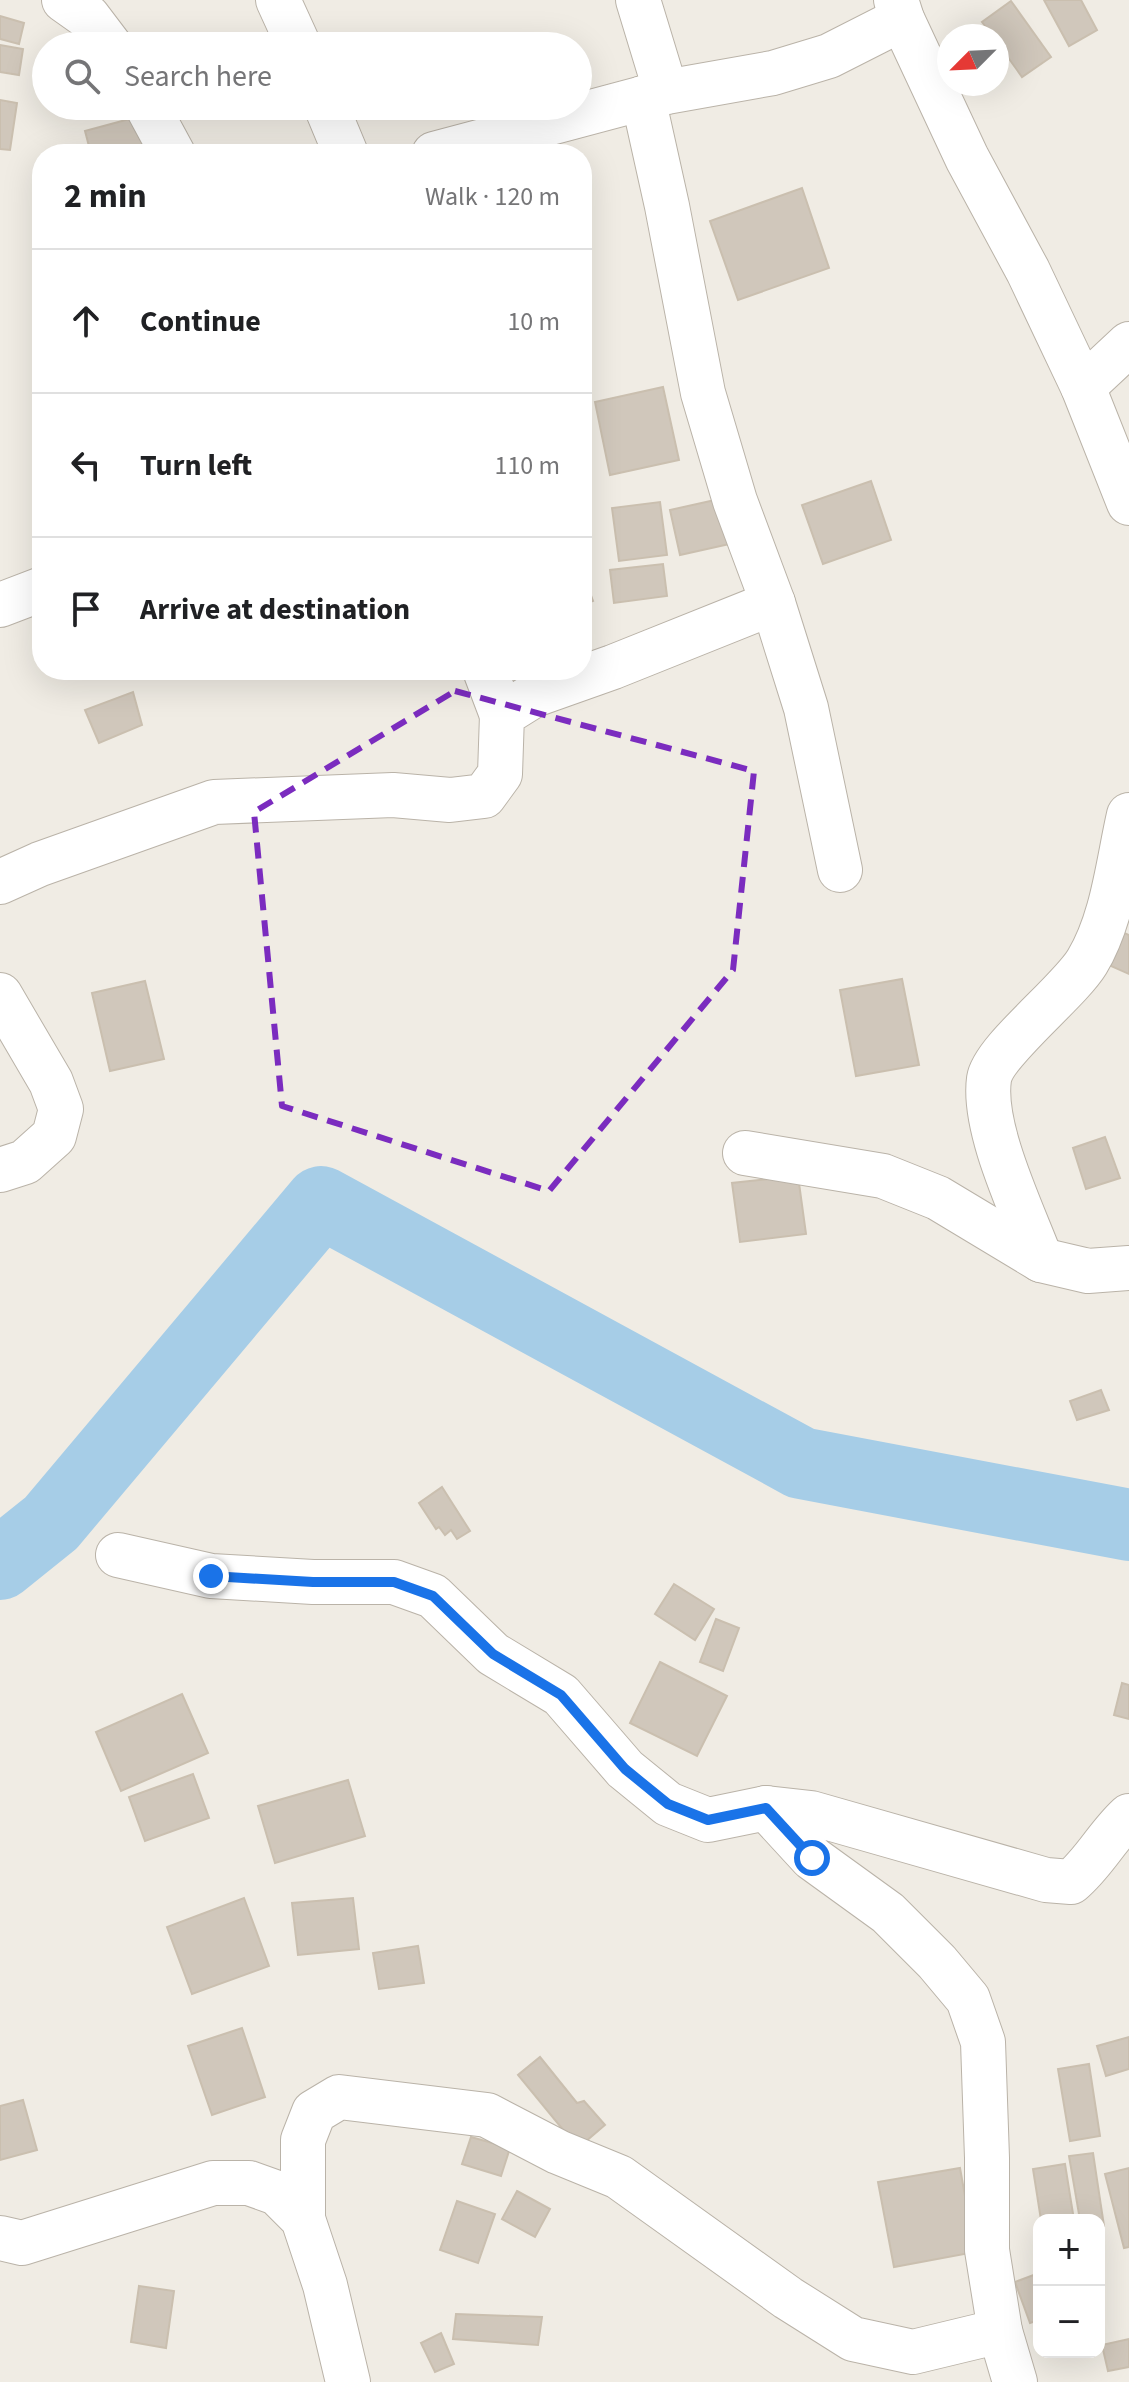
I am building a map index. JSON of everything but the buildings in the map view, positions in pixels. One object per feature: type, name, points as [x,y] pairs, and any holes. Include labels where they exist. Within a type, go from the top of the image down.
[{"type":"street","points":[[64,0],[88,17],[99,32]]},
{"type":"street","points":[[278,0],[293,32]]},
{"type":"street","points":[[638,0],[654,95],[667,206],[703,393],[735,501],[773,603],[806,708],[840,870]]},
{"type":"street","points":[[592,112],[654,95],[787,69],[829,56],[899,10],[967,158],[1028,271],[1083,387],[1129,503]]},
{"type":"street","points":[[155,120],[168,144]]},
{"type":"street","points":[[332,120],[342,144]]},
{"type":"street","points":[[471,144],[561,120]]},
{"type":"street","points":[[1083,387],[1129,344]]},
{"type":"street","points":[[0,605],[32,593]]},
{"type":"street","points":[[592,674],[773,603]]},
{"type":"street","points":[[0,882],[40,864],[214,802],[393,795],[450,800],[484,796],[500,774],[502,715],[489,680]]},
{"type":"street","points":[[502,715],[534,695],[576,680]]},
{"type":"street","points":[[1041,1260],[1000,1150],[989,1106],[989,1075],[1013,1043],[1063,993],[1087,961],[1107,914],[1129,815]]},
{"type":"street","points":[[0,995],[51,1082],[61,1109],[54,1136],[25,1162],[0,1170]]},
{"type":"street","points":[[745,1153],[883,1176],[938,1198],[1041,1260],[1088,1271],[1129,1268]]},
{"type":"street","points":[[118,1555],[211,1576],[313,1582],[394,1582],[433,1596],[493,1654],[561,1695],[625,1769],[668,1804],[708,1820],[766,1808],[811,1813],[1046,1880],[1071,1882],[1084,1872],[1129,1816]]},
{"type":"street","points":[[766,1808],[812,1858],[888,1913],[937,1962],[968,1999],[983,2042],[987,2250],[1000,2331],[1015,2382]]},
{"type":"street","points":[[348,2382],[325,2285],[303,2219],[303,2140],[314,2112],[339,2097],[487,2115],[558,2152],[619,2177],[788,2298],[853,2339],[913,2352],[1000,2331]]},
{"type":"street","points":[[0,2238],[22,2243],[213,2183],[249,2183],[277,2193],[303,2219]]},
{"type":"highlighted area","points":[[455,691],[754,771],[733,970],[549,1191],[282,1106],[254,812]]},
{"type":"waterway","points":[[0,1564],[51,1523],[321,1202],[801,1463],[1129,1525]]},
{"type":"route","points":[[211,1576],[313,1582],[394,1582],[433,1596],[493,1654],[561,1695],[625,1769],[668,1804],[708,1820],[766,1808],[812,1858]]}]
